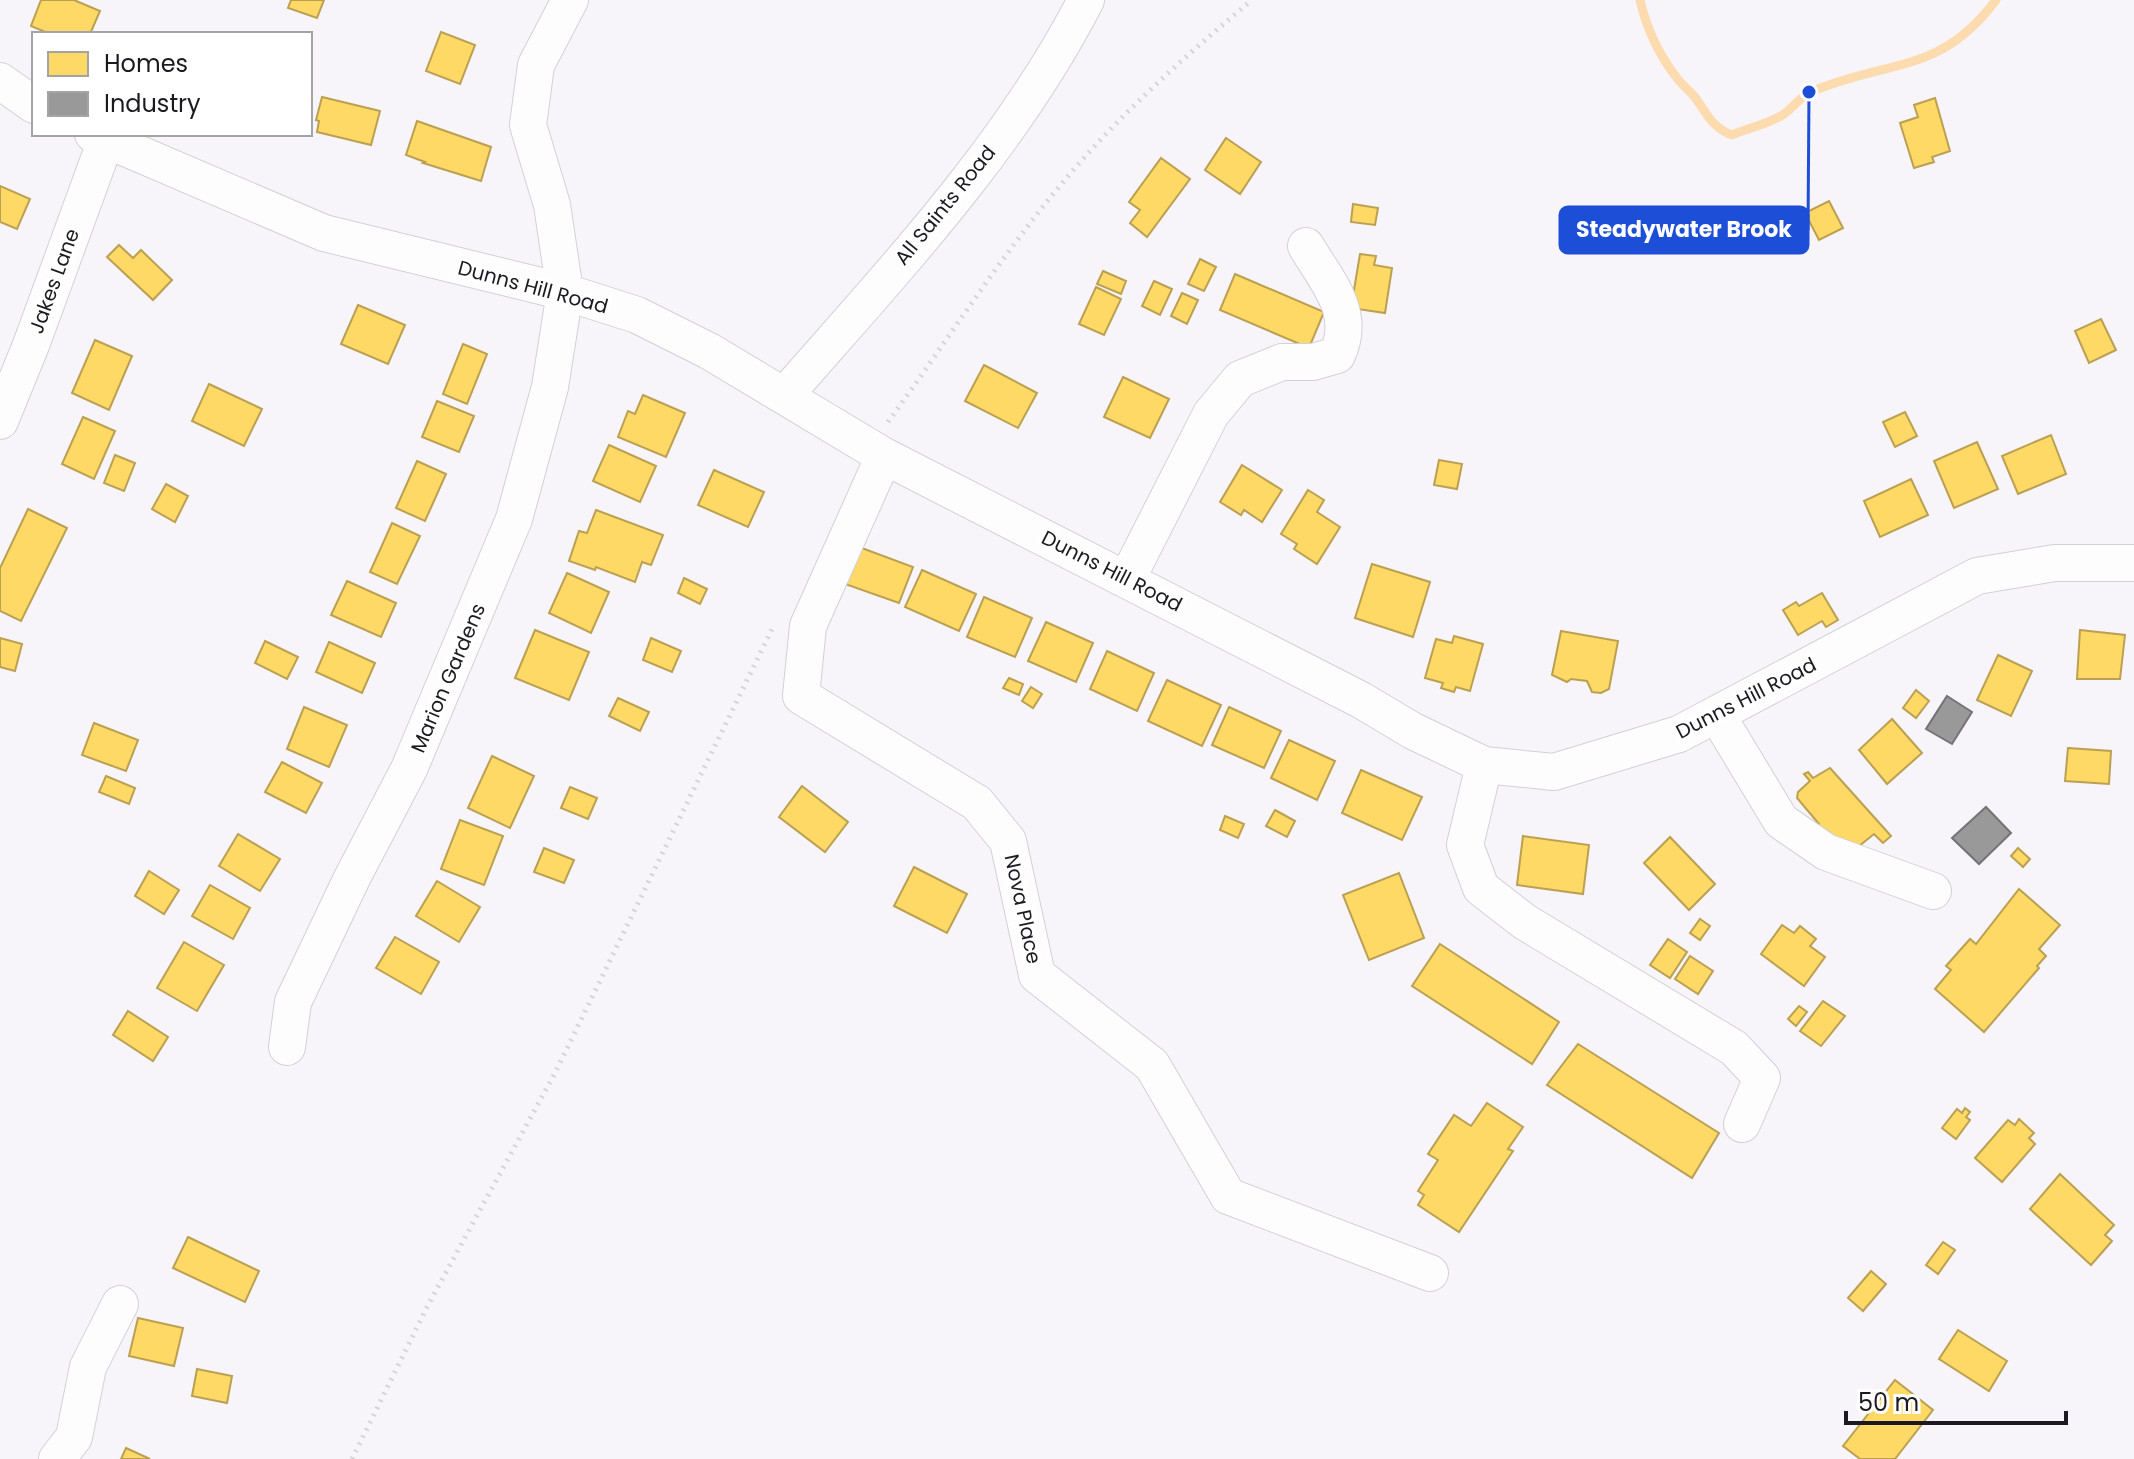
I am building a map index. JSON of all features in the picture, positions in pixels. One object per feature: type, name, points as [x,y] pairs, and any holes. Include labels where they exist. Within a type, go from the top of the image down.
[{"type":"street","name":"Marion Gardens","points":[[287,1047],[293,1002],[352,878],[409,769],[514,519],[550,387],[565,292],[552,205],[528,125],[536,65],[570,0]]},
{"type":"street","name":"All Saints Road","points":[[785,395],[977,169],[1044,72],[1086,0]]},
{"type":"street","points":[[0,81],[32,104]]},
{"type":"street","name":"Dunns Hill Road","points":[[99,137],[324,233],[565,292],[637,315],[709,351],[877,452],[1484,765],[1554,772],[1679,734],[1977,576],[2055,563],[2134,563]]},
{"type":"street","name":"Jakes Lane","points":[[0,421],[31,345],[99,137]]},
{"type":"street","points":[[1127,579],[1211,414],[1240,379],[1282,362],[1313,362],[1337,355],[1345,338],[1343,309],[1306,246]]},
{"type":"street","name":"Nova Place","points":[[877,452],[808,626],[801,696],[977,803],[1008,841],[1037,975],[1152,1065],[1228,1196],[1430,1273]]},
{"type":"street","points":[[1717,715],[1781,821],[1826,852],[1933,891]]},
{"type":"street","points":[[1484,765],[1465,845],[1481,888],[1525,922],[1734,1048],[1762,1078],[1742,1124]]},
{"type":"street","points":[[57,1459],[74,1437],[88,1367],[120,1304]]},
{"type":"path","points":[[877,452],[978,295],[1073,170],[1114,124],[1252,0]]},
{"type":"path","points":[[352,1459],[427,1307],[555,1073],[776,623]]},
{"type":"building: Homes","points":[[41,0],[74,0],[100,11],[91,32],[45,32],[31,26]]},
{"type":"building: Homes","points":[[291,0],[324,0],[317,18],[288,8]]},
{"type":"building: Homes","points":[[441,32],[475,45],[460,84],[426,71]]},
{"type":"building: Homes","points":[[322,97],[380,111],[371,145],[317,132],[319,121],[316,120]]},
{"type":"building: Homes","points":[[1935,98],[1950,151],[1932,157],[1934,162],[1914,168],[1900,123],[1918,117],[1914,105]]},
{"type":"building: Homes","points":[[417,121],[491,147],[481,181],[406,155]]},
{"type":"building: Homes","points":[[1226,138],[1261,162],[1240,194],[1205,170]]},
{"type":"building: Homes","points":[[1161,158],[1190,179],[1147,237],[1130,223],[1140,210],[1129,202]]},
{"type":"building: Homes","points":[[0,186],[30,199],[17,229],[0,222]]},
{"type":"building: Homes","points":[[1829,201],[1843,228],[1819,240],[1805,213]]},
{"type":"building: Homes","points":[[1353,204],[1378,208],[1375,225],[1351,222]]},
{"type":"building: Homes","points":[[119,245],[133,258],[141,250],[172,280],[153,300],[107,257]]},
{"type":"building: Homes","points":[[1360,254],[1376,256],[1374,265],[1392,268],[1385,313],[1351,308]]},
{"type":"building: Homes","points":[[1200,259],[1216,267],[1204,291],[1188,284]]},
{"type":"building: Homes","points":[[1103,271],[1126,281],[1121,294],[1097,284]]},
{"type":"building: Homes","points":[[1235,274],[1324,312],[1309,348],[1220,310]]},
{"type":"building: Homes","points":[[1154,281],[1172,289],[1160,315],[1142,306]]},
{"type":"building: Homes","points":[[1096,287],[1121,299],[1104,335],[1079,324]]},
{"type":"building: Homes","points":[[1182,293],[1198,300],[1187,324],[1171,316]]},
{"type":"building: Homes","points":[[358,305],[405,325],[388,364],[341,344]]},
{"type":"building: Homes","points":[[2101,319],[2116,350],[2089,363],[2075,331]]},
{"type":"building: Homes","points":[[95,340],[132,356],[109,410],[72,393]]},
{"type":"building: Homes","points":[[463,344],[487,354],[467,404],[443,394]]},
{"type":"building: Homes","points":[[984,365],[1037,393],[1018,428],[965,401]]},
{"type":"building: Homes","points":[[1123,377],[1169,399],[1150,438],[1104,417]]},
{"type":"building: Homes","points":[[209,384],[262,409],[244,446],[192,421]]},
{"type":"building: Homes","points":[[643,395],[685,413],[666,457],[618,437],[628,411],[635,414]]},
{"type":"building: Homes","points":[[437,401],[474,416],[459,452],[422,437]]},
{"type":"building: Homes","points":[[1905,412],[1917,436],[1895,447],[1883,422]]},
{"type":"building: Homes","points":[[83,417],[115,431],[94,479],[62,464]]},
{"type":"building: Homes","points":[[2051,435],[2066,474],[2018,494],[2002,456]]},
{"type":"building: Homes","points":[[1977,442],[1998,489],[1954,508],[1934,461]]},
{"type":"building: Homes","points":[[609,445],[656,466],[640,502],[593,481]]},
{"type":"building: Homes","points":[[115,455],[135,463],[124,491],[104,483]]},
{"type":"building: Homes","points":[[1439,460],[1462,464],[1457,489],[1434,485]]},
{"type":"building: Homes","points":[[417,461],[446,474],[425,521],[396,508]]},
{"type":"building: Homes","points":[[1242,465],[1282,490],[1262,522],[1244,510],[1241,515],[1220,502]]},
{"type":"building: Homes","points":[[714,470],[764,492],[748,527],[698,505]]},
{"type":"building: Homes","points":[[1911,479],[1928,515],[1880,537],[1864,501]]},
{"type":"building: Homes","points":[[166,484],[188,496],[175,522],[152,509]]},
{"type":"building: Homes","points":[[1308,490],[1324,500],[1317,512],[1340,527],[1317,564],[1294,549],[1297,544],[1281,534]]},
{"type":"building: Homes","points":[[28,509],[67,528],[21,621],[0,611],[0,568]]},
{"type":"building: Homes","points":[[596,510],[663,535],[651,565],[642,562],[635,582],[596,567],[595,570],[569,561],[579,531],[587,533]]},
{"type":"building: Homes","points":[[392,523],[420,536],[397,584],[370,572]]},
{"type":"building: Homes","points":[[859,547],[913,567],[899,603],[845,584]]},
{"type":"building: Homes","points":[[1372,564],[1430,582],[1413,637],[1355,618]]},
{"type":"building: Homes","points":[[922,570],[976,594],[959,631],[905,607]]},
{"type":"building: Homes","points":[[567,573],[609,592],[591,633],[549,613]]},
{"type":"building: Homes","points":[[684,578],[707,589],[700,604],[678,593]]},
{"type":"building: Homes","points":[[347,581],[396,603],[381,637],[331,615]]},
{"type":"building: Homes","points":[[1822,593],[1838,620],[1826,627],[1822,621],[1798,635],[1783,610],[1796,602],[1799,606]]},
{"type":"building: Homes","points":[[984,597],[1032,618],[1015,657],[967,637]]},
{"type":"building: Homes","points":[[1046,622],[1093,643],[1076,682],[1028,661]]},
{"type":"building: Homes","points":[[535,630],[589,652],[569,700],[515,678]]},
{"type":"building: Homes","points":[[2080,630],[2125,635],[2120,679],[2077,679]]},
{"type":"building: Homes","points":[[1561,631],[1618,641],[1609,689],[1601,693],[1592,692],[1587,681],[1571,679],[1567,682],[1552,675]]},
{"type":"building: Homes","points":[[1454,636],[1483,644],[1470,691],[1456,687],[1454,692],[1441,688],[1443,683],[1425,678],[1436,639],[1452,643]]},
{"type":"building: Homes","points":[[0,638],[22,644],[15,671],[0,667]]},
{"type":"building: Homes","points":[[651,638],[681,651],[672,672],[643,660]]},
{"type":"building: Homes","points":[[265,641],[298,657],[287,679],[255,663]]},
{"type":"building: Homes","points":[[329,642],[375,663],[362,693],[316,672]]},
{"type":"building: Homes","points":[[1107,651],[1154,673],[1137,711],[1090,689]]},
{"type":"building: Homes","points":[[1998,655],[2032,671],[2011,716],[1977,700]]},
{"type":"building: Homes","points":[[1009,678],[1023,684],[1019,695],[1003,688]]},
{"type":"building: Homes","points":[[1167,680],[1221,705],[1202,746],[1148,721]]},
{"type":"building: Homes","points":[[1031,687],[1042,694],[1033,708],[1022,701]]},
{"type":"building: Homes","points":[[1916,690],[1929,701],[1916,718],[1903,708]]},
{"type":"building: Homes","points":[[618,698],[649,712],[640,731],[609,716]]},
{"type":"building: Homes","points":[[304,707],[347,725],[329,767],[287,749]]},
{"type":"building: Homes","points":[[1229,707],[1281,731],[1264,768],[1212,745]]},
{"type":"building: Homes","points":[[1892,719],[1922,753],[1887,784],[1859,750]]},
{"type":"building: Homes","points":[[94,723],[138,740],[126,771],[82,755]]},
{"type":"building: Homes","points":[[1289,740],[1335,761],[1317,800],[1271,778]]},
{"type":"building: Homes","points":[[2068,748],[2111,751],[2109,784],[2065,781]]},
{"type":"building: Homes","points":[[492,756],[534,776],[510,828],[468,808]]},
{"type":"building: Homes","points":[[282,762],[322,783],[306,813],[265,792]]},
{"type":"building: Homes","points":[[1830,768],[1891,836],[1883,843],[1874,834],[1848,855],[1808,835],[1819,824],[1797,798],[1798,792],[1810,781],[1804,774],[1808,772],[1813,778]]},
{"type":"building: Homes","points":[[1361,770],[1422,797],[1402,840],[1342,813]]},
{"type":"building: Homes","points":[[106,776],[135,788],[129,804],[99,792]]},
{"type":"building: Homes","points":[[802,786],[848,822],[825,852],[779,817]]},
{"type":"building: Homes","points":[[570,787],[597,798],[588,819],[561,808]]},
{"type":"building: Homes","points":[[1275,810],[1295,821],[1287,837],[1266,826]]},
{"type":"building: Homes","points":[[1225,816],[1244,824],[1238,838],[1220,830]]},
{"type":"building: Homes","points":[[460,820],[503,836],[484,885],[441,869]]},
{"type":"building: Homes","points":[[238,834],[280,859],[260,891],[219,866]]},
{"type":"building: Homes","points":[[1523,836],[1589,845],[1583,894],[1517,885]]},
{"type":"building: Homes","points":[[1670,837],[1715,884],[1689,910],[1644,863]]},
{"type":"building: Homes","points":[[544,848],[574,860],[564,883],[534,872]]},
{"type":"building: Homes","points":[[2018,848],[2030,859],[2023,867],[2011,856]]},
{"type":"building: Homes","points":[[914,867],[967,894],[947,933],[894,906]]},
{"type":"building: Homes","points":[[149,871],[179,890],[164,914],[135,896]]},
{"type":"building: Homes","points":[[1399,873],[1424,938],[1369,960],[1343,895]]},
{"type":"building: Homes","points":[[437,881],[480,907],[459,942],[416,916]]},
{"type":"building: Homes","points":[[210,885],[250,908],[233,939],[192,916]]},
{"type":"building: Homes","points":[[2019,889],[2060,925],[2039,949],[2046,956],[2037,966],[2039,968],[1984,1032],[1935,989],[1951,970],[1946,966],[1970,939],[1976,944]]},
{"type":"building: Homes","points":[[1700,919],[1710,926],[1700,940],[1690,933]]},
{"type":"building: Homes","points":[[1782,925],[1794,933],[1800,926],[1816,939],[1810,946],[1825,957],[1804,986],[1761,954]]},
{"type":"building: Homes","points":[[395,937],[439,962],[421,994],[376,968]]},
{"type":"building: Homes","points":[[1668,939],[1687,952],[1670,978],[1650,965]]},
{"type":"building: Homes","points":[[184,942],[224,965],[197,1011],[157,988]]},
{"type":"building: Homes","points":[[1440,944],[1559,1022],[1532,1064],[1412,986]]},
{"type":"building: Homes","points":[[1690,956],[1713,971],[1698,994],[1675,979]]},
{"type":"building: Homes","points":[[1823,1001],[1845,1016],[1821,1046],[1800,1031]]},
{"type":"building: Homes","points":[[1799,1006],[1807,1012],[1796,1026],[1788,1019]]},
{"type":"building: Homes","points":[[128,1011],[168,1037],[153,1061],[113,1035]]},
{"type":"building: Homes","points":[[1578,1044],[1719,1133],[1692,1178],[1547,1085]]},
{"type":"building: Homes","points":[[1487,1103],[1523,1127],[1508,1149],[1513,1151],[1459,1232],[1418,1205],[1424,1195],[1418,1191],[1438,1160],[1428,1154],[1454,1115],[1471,1126]]},
{"type":"building: Homes","points":[[1965,1108],[1970,1112],[1966,1117],[1970,1120],[1956,1139],[1942,1128],[1957,1109],[1962,1113]]},
{"type":"building: Homes","points":[[2019,1119],[2034,1133],[2029,1138],[2035,1144],[2002,1182],[1975,1158],[2008,1120],[2015,1125]]},
{"type":"building: Homes","points":[[2060,1174],[2114,1225],[2105,1235],[2112,1241],[2091,1265],[2030,1209]]},
{"type":"building: Homes","points":[[188,1237],[259,1271],[245,1302],[173,1268]]},
{"type":"building: Homes","points":[[1943,1242],[1955,1250],[1938,1274],[1926,1265]]},
{"type":"building: Homes","points":[[1871,1271],[1886,1284],[1863,1311],[1848,1298]]},
{"type":"building: Homes","points":[[138,1318],[183,1328],[174,1366],[129,1356]]},
{"type":"building: Homes","points":[[1958,1330],[2007,1361],[1989,1391],[1939,1359]]},
{"type":"building: Homes","points":[[197,1369],[232,1376],[227,1403],[192,1396]]},
{"type":"building: Homes","points":[[1895,1380],[1933,1410],[1895,1459],[1860,1459],[1843,1446]]},
{"type":"building: Homes","points":[[126,1448],[150,1459],[121,1459]]},
{"type":"building: Industry","points":[[1947,696],[1972,712],[1952,744],[1926,729]]},
{"type":"building: Industry","points":[[1986,807],[2011,833],[1979,864],[1952,838]]},
{"type":"waterway","points":[[1640,0],[1654,41],[1670,69],[1714,124],[1732,135],[1778,117],[1813,91],[1934,53],[1975,24],[1996,0]]},
{"type":"place","name":"Steadywater Brook","points":[[1809,92]]}]
